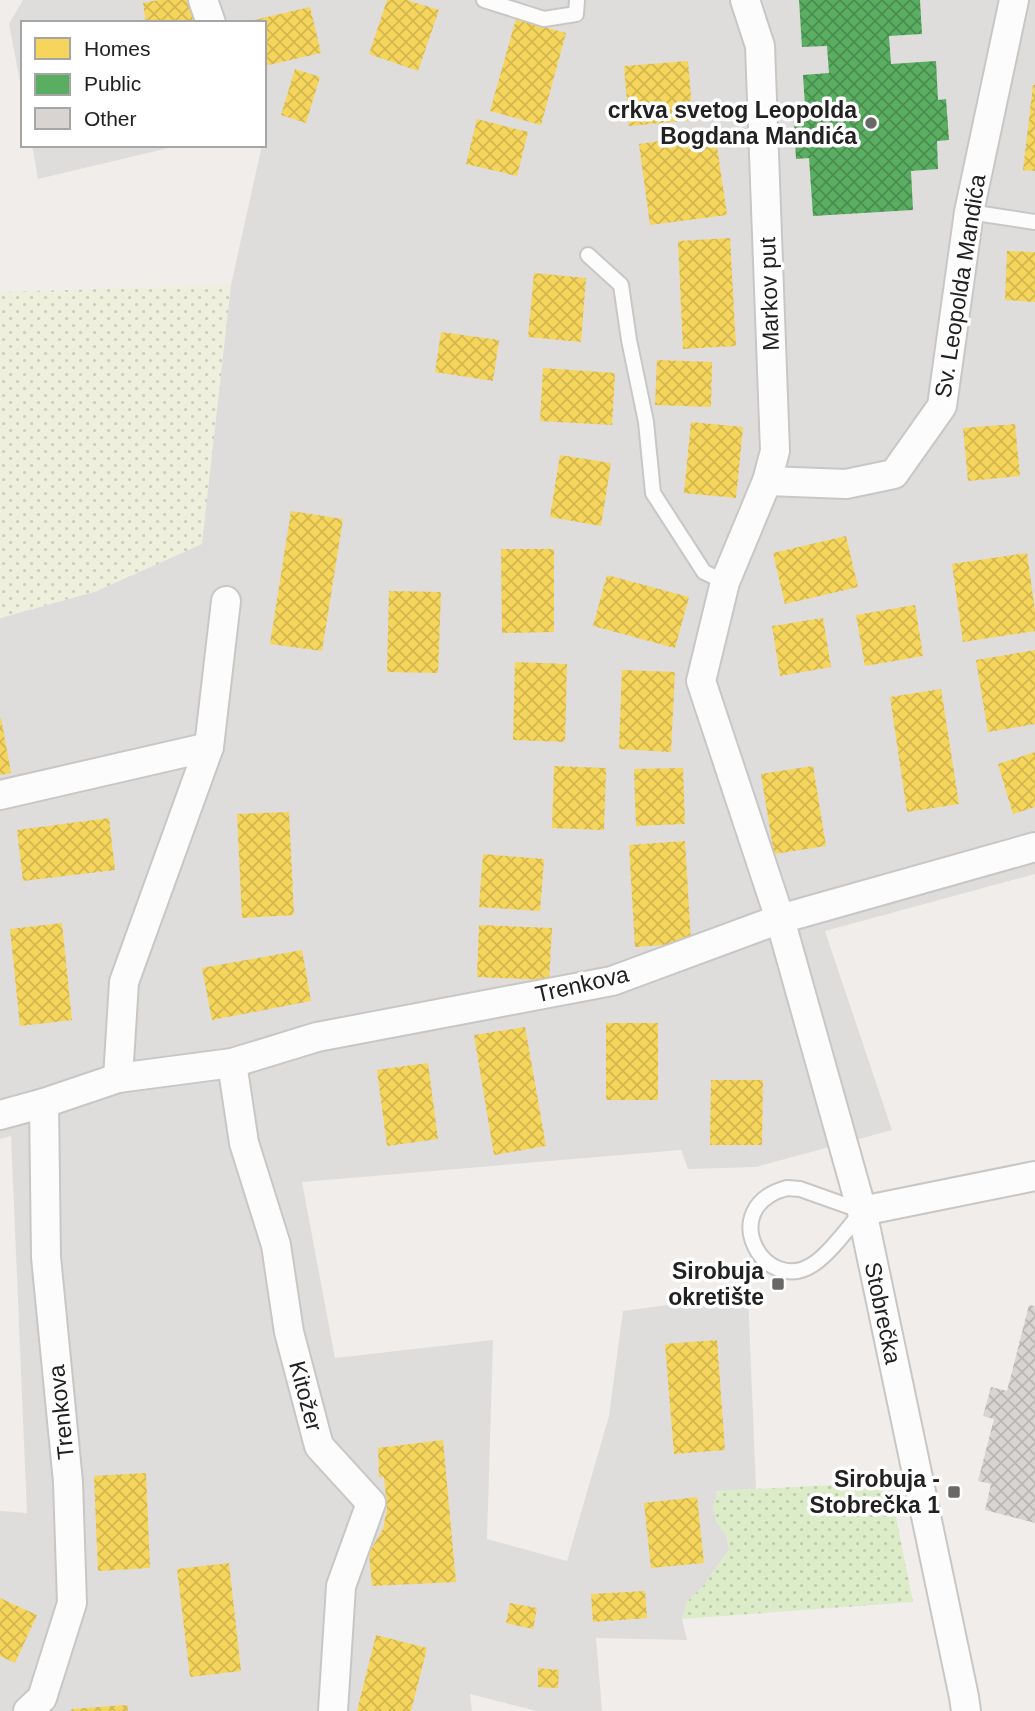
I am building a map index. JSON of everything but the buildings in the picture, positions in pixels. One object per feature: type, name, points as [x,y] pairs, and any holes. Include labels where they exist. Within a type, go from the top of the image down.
[{"type":"street","points":[[203,0],[210,21]]},
{"type":"street","name":"Markov put","points":[[745,0],[760,46],[775,451],[767,481],[725,582],[701,681],[780,919]]},
{"type":"street","name":"Sv. Leopolda Mandića","points":[[767,481],[846,484],[894,474],[942,406],[969,212],[1014,0]]},
{"type":"street","points":[[118,1078],[124,982],[209,747],[226,601]]},
{"type":"street","points":[[0,795],[209,747]]},
{"type":"street","name":"Trenkova","points":[[0,1115],[118,1078],[232,1063],[317,1037],[612,981],[780,919],[1035,847]]},
{"type":"street","name":"Stobrečka","points":[[780,919],[862,1211],[965,1711]]},
{"type":"street","name":"Kitožer","points":[[232,1063],[244,1143],[276,1245],[289,1332],[320,1446],[371,1503],[341,1586],[333,1711]]},
{"type":"street","name":"Trenkova","points":[[28,1711],[42,1698],[72,1604],[68,1482],[46,1257],[44,1103]]},
{"type":"street","points":[[862,1211],[1035,1176]]},
{"type":"lane","points":[[484,0],[544,19],[576,14],[577,0]]},
{"type":"lane","points":[[969,212],[1035,222]]},
{"type":"lane","points":[[588,255],[621,285],[646,422],[653,493],[704,572],[725,582]]},
{"type":"lane","points":[[800,1189],[862,1211],[825,1254],[814,1264],[801,1270],[773,1267],[754,1247],[751,1221],[764,1198],[775,1191],[800,1189]]},
{"type":"shaded area","points":[[23,0],[1035,0],[1035,874],[825,931],[892,1130],[756,1167],[688,1169],[681,1150],[302,1182],[335,1358],[493,1340],[487,1539],[567,1561],[609,1416],[623,1311],[748,1294],[756,1489],[717,1491],[716,1521],[727,1536],[729,1550],[704,1585],[687,1602],[682,1619],[687,1640],[596,1638],[602,1711],[537,1711],[470,1694],[472,1711],[0,1711],[0,1511],[27,1513],[11,1136],[0,1139],[0,618],[97,591],[231,285],[262,147],[266,147],[266,21],[21,21],[21,87],[9,24]]},
{"type":"shaded area","points":[[32,147],[173,147],[38,179]]},
{"type":"green space","points":[[231,285],[202,544],[97,591],[0,618],[0,292]]},
{"type":"green space","points":[[889,1482],[913,1602],[682,1619],[687,1602],[704,1585],[729,1550],[727,1536],[716,1521],[713,1507],[718,1491]]},
{"type":"place","name":"crkva svetog Leopolda Bogdana Mandića","points":[[871,123]]},
{"type":"place","name":"Sirobuja okretište","points":[[778,1284]]},
{"type":"place","name":"Sirobuja - Stobrečka 1","points":[[954,1492]]}]
